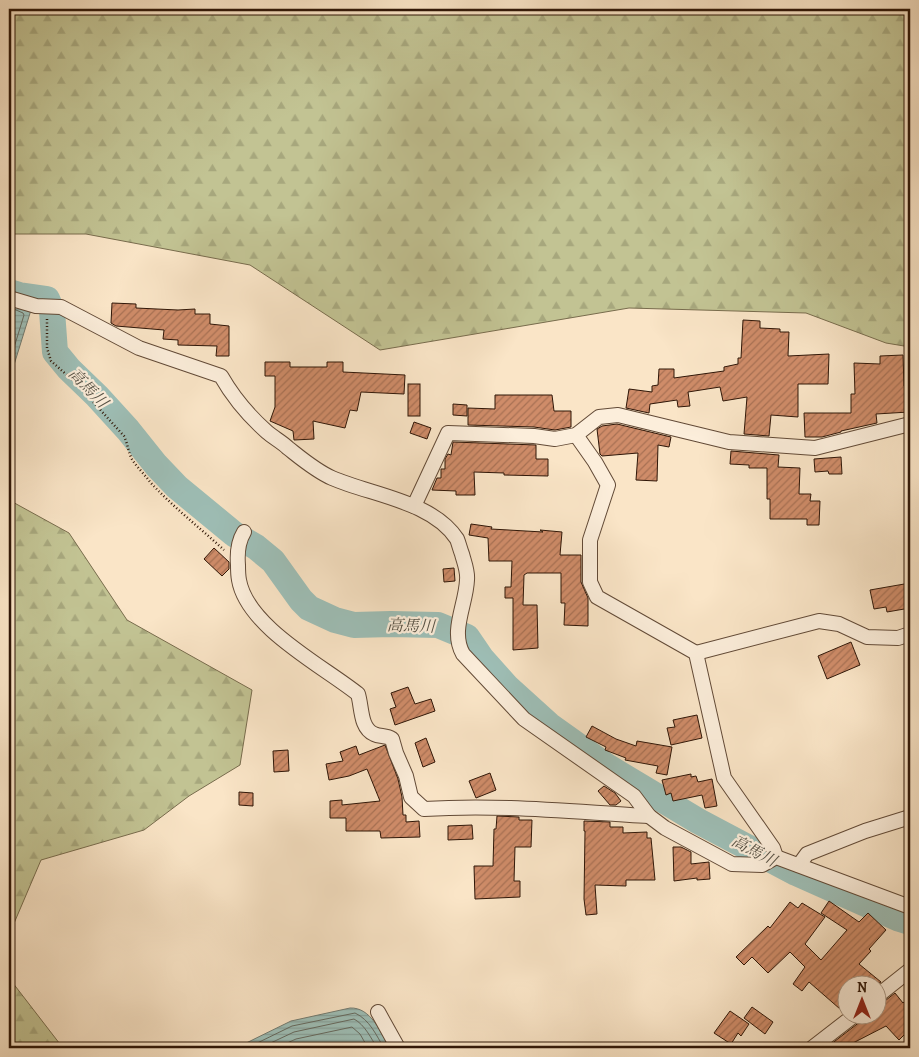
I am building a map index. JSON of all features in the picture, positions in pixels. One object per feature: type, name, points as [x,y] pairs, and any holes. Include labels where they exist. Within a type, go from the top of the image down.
[{"type":"street","points":[[9,298],[36,306],[61,307],[139,348],[221,376],[228,388],[251,416],[267,432],[304,462],[331,477],[414,506],[433,517],[451,532],[458,541],[466,570],[467,580],[457,636],[458,645],[463,654],[524,719],[634,796],[649,816],[665,828],[732,864],[762,865],[776,857],[910,907]]},
{"type":"street","points":[[414,506],[448,433],[534,436],[555,439],[576,435],[599,417],[618,415],[729,442],[816,448],[910,424]]},
{"type":"street","points":[[576,435],[596,462],[608,485],[590,540],[590,582],[597,597],[696,654],[819,621],[838,624],[867,637],[898,638],[910,634]]},
{"type":"street","points":[[244,532],[238,548],[238,566],[239,581],[246,601],[266,625],[281,639],[358,694],[364,724],[370,732],[376,735],[386,735],[392,739],[406,776],[411,797],[424,809],[502,807],[649,816]]},
{"type":"street","points":[[696,654],[724,778],[773,848],[776,857]]},
{"type":"street","points":[[799,865],[807,854],[865,831],[910,817]]},
{"type":"street","points":[[886,990],[910,970]]},
{"type":"street","points":[[378,1012],[398,1048]]},
{"type":"street","points":[[812,1048],[843,1024]]},
{"type":"path","points":[[47,306],[47,348],[51,361],[76,383],[124,436],[128,451],[134,462],[157,489],[171,504],[223,549],[238,566]]},
{"type":"green space","points":[[9,9],[910,9],[910,347],[886,343],[806,313],[629,308],[380,350],[250,265],[86,234],[9,234]]},
{"type":"green space","points":[[9,500],[69,533],[127,620],[252,690],[240,765],[189,796],[144,830],[41,860],[9,935]]},
{"type":"green space","points":[[9,978],[63,1048],[9,1048]]},
{"type":"water","points":[[9,302],[31,310],[9,381]]},
{"type":"water","points":[[350,1008],[357,1009],[370,1016],[390,1048],[236,1048],[291,1021]]},
{"type":"building","points":[[112,303],[136,304],[136,308],[195,309],[195,314],[210,314],[210,324],[229,326],[229,356],[216,356],[217,346],[178,345],[178,340],[163,339],[164,330],[116,326],[111,323]]},
{"type":"building","points":[[743,320],[760,321],[760,328],[780,329],[780,332],[789,332],[788,356],[829,354],[828,384],[798,384],[798,417],[771,415],[769,436],[744,434],[747,397],[723,401],[720,387],[688,392],[690,406],[678,407],[677,400],[650,404],[649,413],[626,408],[629,389],[652,392],[652,386],[658,385],[659,369],[674,369],[674,378],[724,371],[724,367],[738,364],[738,358],[741,358]]},
{"type":"building","points":[[903,355],[904,386],[907,385],[909,412],[876,414],[877,423],[822,437],[805,437],[804,413],[851,413],[851,394],[855,394],[854,363],[880,364],[880,356]]},
{"type":"building","points":[[265,362],[290,362],[290,367],[327,367],[327,362],[343,362],[343,372],[405,375],[404,394],[361,392],[357,411],[350,410],[345,428],[313,421],[314,439],[294,440],[293,431],[270,421],[275,407],[275,376],[265,376]]},
{"type":"building","points":[[408,384],[420,384],[420,416],[408,416]]},
{"type":"building","points":[[495,395],[552,395],[554,411],[571,411],[571,427],[555,430],[534,427],[468,425],[468,408],[495,409]]},
{"type":"building","points":[[453,404],[467,405],[467,416],[453,415]]},
{"type":"building","points":[[414,422],[431,428],[427,439],[410,433]]},
{"type":"building","points":[[617,424],[671,437],[669,447],[658,445],[657,481],[636,480],[638,453],[602,456],[600,454],[597,429],[602,426]]},
{"type":"building","points":[[453,442],[536,445],[536,459],[548,459],[548,476],[474,472],[475,495],[456,495],[456,491],[432,490],[437,478],[441,478],[441,469],[445,469],[445,459],[448,454],[451,455]]},
{"type":"building","points":[[731,451],[779,455],[778,467],[800,468],[799,494],[811,494],[810,501],[820,501],[819,525],[807,525],[807,519],[770,519],[770,499],[767,499],[767,468],[749,468],[749,465],[730,464]]},
{"type":"building","points":[[841,457],[842,474],[829,474],[828,471],[815,472],[814,459]]},
{"type":"building","points":[[471,524],[492,527],[491,529],[562,532],[560,555],[581,555],[581,582],[588,598],[588,626],[564,625],[565,603],[561,603],[561,573],[527,573],[524,575],[523,605],[537,605],[538,648],[513,650],[513,598],[505,598],[505,587],[511,587],[512,561],[489,561],[488,538],[469,535]]},
{"type":"building","points":[[214,548],[229,562],[229,569],[222,576],[204,559]]},
{"type":"building","points":[[454,568],[455,581],[444,582],[443,569]]},
{"type":"building","points":[[910,583],[910,608],[887,612],[886,607],[874,609],[870,590]]},
{"type":"building","points":[[851,642],[860,665],[827,679],[818,656]]},
{"type":"building","points":[[408,687],[415,704],[431,699],[435,711],[395,725],[390,709],[396,707],[391,693]]},
{"type":"building","points":[[697,715],[702,738],[671,745],[667,728],[675,727],[673,720]]},
{"type":"building","points":[[592,726],[616,739],[636,746],[637,741],[672,747],[667,775],[656,773],[658,766],[625,760],[626,758],[605,750],[606,747],[586,737]]},
{"type":"building","points":[[426,738],[435,762],[423,767],[415,743]]},
{"type":"building","points":[[385,745],[398,779],[403,815],[406,815],[406,822],[419,821],[420,837],[381,838],[380,831],[346,831],[346,818],[330,818],[330,801],[342,800],[342,805],[380,801],[367,769],[349,776],[329,780],[326,764],[343,761],[340,752],[356,746],[359,755]]},
{"type":"building","points":[[288,750],[289,771],[274,772],[273,751]]},
{"type":"building","points":[[490,773],[496,790],[476,798],[469,781]]},
{"type":"building","points":[[691,774],[691,777],[696,776],[698,782],[712,779],[717,806],[705,808],[702,795],[673,801],[671,793],[666,795],[662,780]]},
{"type":"building","points":[[604,786],[615,793],[621,801],[616,805],[610,805],[598,791]]},
{"type":"building","points":[[239,792],[253,793],[253,806],[239,805]]},
{"type":"building","points":[[497,816],[519,817],[519,820],[532,820],[531,847],[515,847],[514,881],[520,881],[520,897],[475,899],[474,866],[493,866],[494,829],[496,829]]},
{"type":"building","points":[[584,821],[610,822],[610,827],[623,827],[623,833],[647,832],[647,838],[651,838],[655,880],[626,880],[626,886],[595,885],[597,914],[586,915],[584,899]]},
{"type":"building","points":[[472,825],[473,839],[448,840],[448,826]]},
{"type":"building","points":[[673,847],[681,847],[691,852],[691,864],[709,862],[710,879],[697,880],[697,878],[674,881]]},
{"type":"building","points":[[829,901],[859,922],[868,913],[886,930],[859,964],[871,974],[836,974],[836,1006],[809,982],[802,991],[793,984],[805,967],[790,952],[768,973],[752,957],[744,965],[736,957],[768,926],[770,928],[790,902],[798,908],[802,903],[825,917],[805,944],[821,960],[847,930],[821,913]]},
{"type":"building","points":[[895,993],[903,1003],[910,996],[910,1029],[899,1040],[886,1026],[853,1043],[856,1048],[826,1048],[857,1024],[886,1024],[886,1000]]},
{"type":"building","points":[[752,1007],[773,1022],[765,1034],[744,1018]]},
{"type":"building","points":[[730,1011],[749,1024],[741,1036],[738,1033],[731,1044],[714,1033]]},
{"type":"waterway","name":"高馬川","points":[[9,292],[47,299],[52,311],[55,352],[69,369],[97,396],[177,487],[234,534],[256,547],[273,561],[309,608],[335,620],[354,625],[438,625],[467,637],[482,659],[507,687],[549,725],[608,767],[698,821],[796,873],[910,922]]}]
